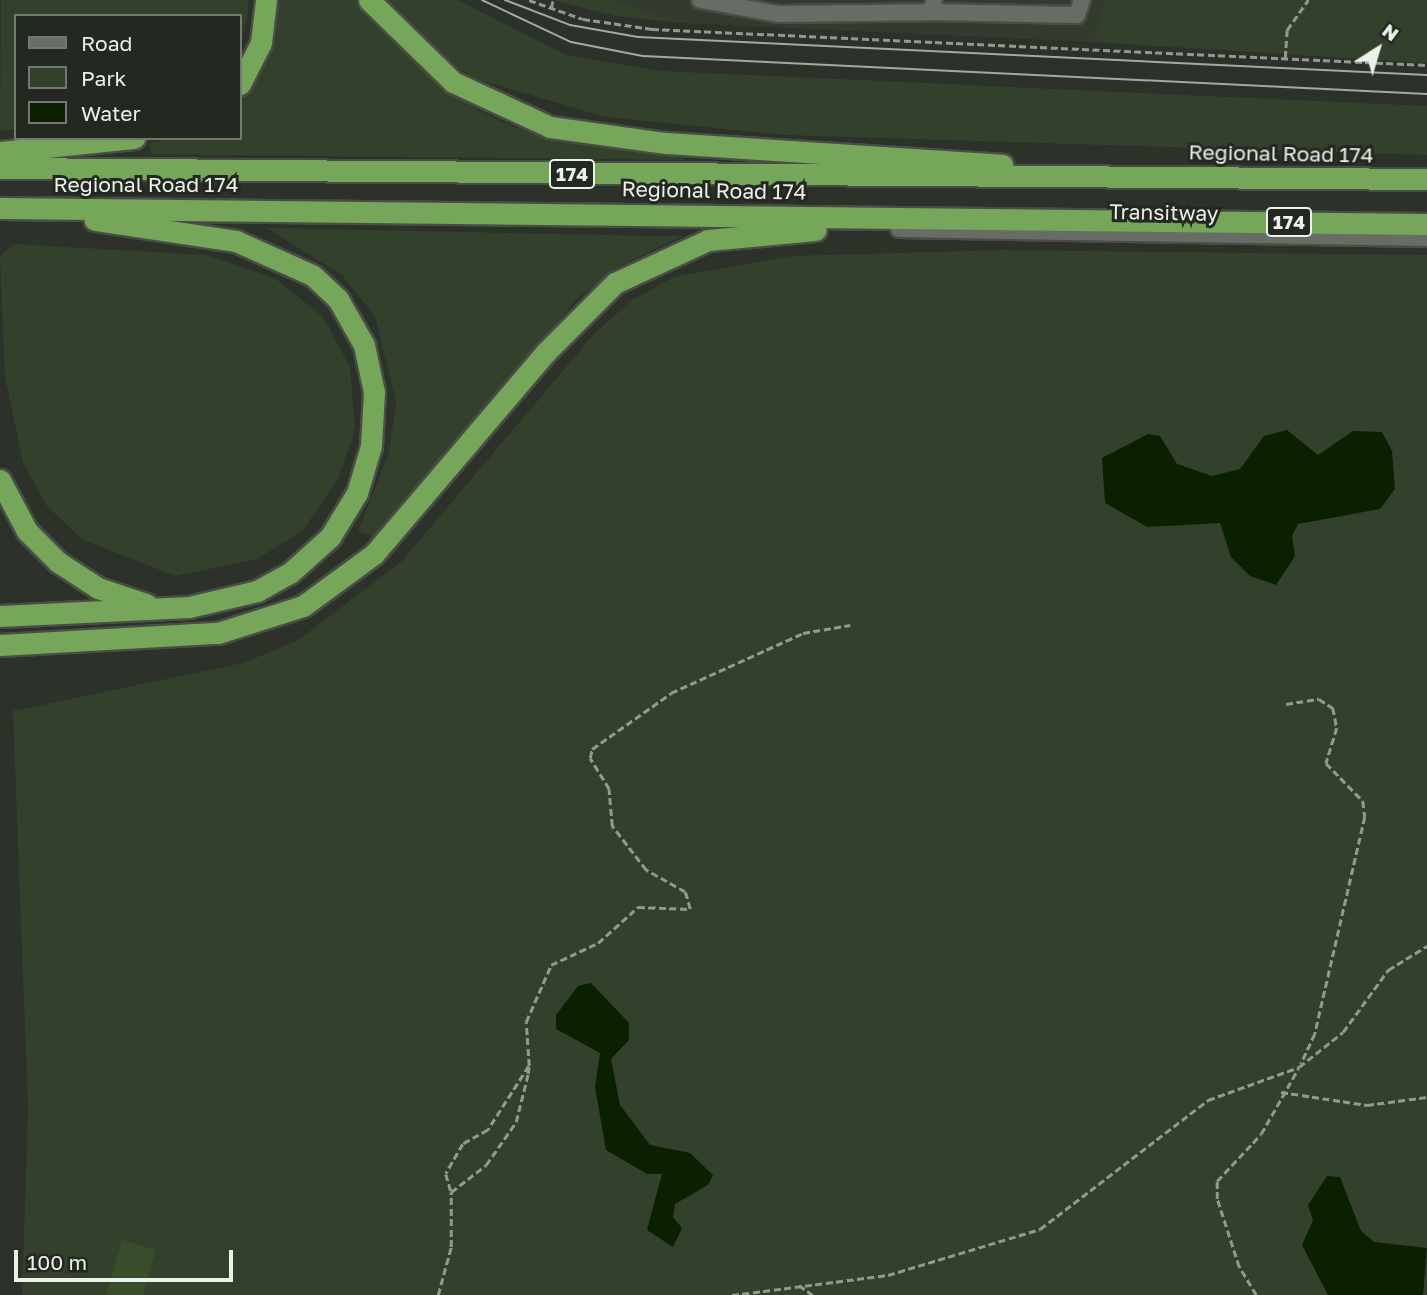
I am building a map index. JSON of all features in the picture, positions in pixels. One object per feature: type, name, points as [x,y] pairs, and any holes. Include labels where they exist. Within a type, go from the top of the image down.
[{"type":"highway","points":[[242,80],[261,43],[266,0]]},
{"type":"highway","points":[[369,0],[422,58],[468,92],[572,132],[1144,176]]},
{"type":"highway","points":[[0,152],[115,140]]},
{"type":"highway","name":"Regional Road 174","points":[[0,168],[1423,179]]},
{"type":"highway","name":"Regional Road 174","points":[[0,208],[1427,224]]},
{"type":"highway","points":[[0,616],[210,604],[257,591],[290,573],[330,537],[357,493],[371,446],[374,392],[364,345],[325,286],[267,251],[203,234],[61,217],[47,209]]},
{"type":"highway","points":[[0,645],[200,635],[289,613],[374,554],[581,313],[628,274],[727,235],[1151,219]]},
{"type":"highway","points":[[0,480],[27,531],[58,562],[111,594],[166,607]]},
{"type":"lane","points":[[699,0],[751,12],[827,5],[996,6],[1040,7],[1077,15],[1082,0]]},
{"type":"lane","name":"Transitway","points":[[899,229],[1427,238]]},
{"type":"path","points":[[529,0],[551,8],[652,29],[1427,65]]},
{"type":"path","points":[[551,8],[553,0]]},
{"type":"path","points":[[1284,58],[1287,30],[1308,0]]},
{"type":"path","points":[[452,1192],[486,1165],[516,1122],[529,1066],[526,1022],[551,965],[598,943],[638,907],[690,909],[685,892],[646,870],[612,826],[609,789],[590,758],[592,749],[671,694],[803,633],[850,625]]},
{"type":"path","points":[[1256,1295],[1239,1267],[1217,1199],[1217,1181],[1261,1134],[1280,1092],[1299,1067],[1315,1034],[1365,817],[1363,801],[1326,764],[1337,728],[1333,708],[1319,699],[1286,704]]},
{"type":"path","points":[[732,1295],[888,1275],[1014,1240],[1091,1196],[1208,1100],[1299,1067],[1343,1032],[1388,970],[1427,946]]},
{"type":"path","points":[[438,1295],[451,1247],[452,1192],[446,1174],[463,1144],[488,1130],[529,1066]]},
{"type":"path","points":[[1280,1092],[1367,1105],[1427,1097]]},
{"type":"path","points":[[799,1285],[813,1295]]},
{"type":"shaded area","points":[[612,0],[1105,0],[1093,42],[681,23]]},
{"type":"green space","points":[[1,0],[248,0],[248,14],[242,38],[242,14],[14,14],[14,129],[0,131]]},
{"type":"green space","points":[[275,0],[356,0],[433,78],[481,112],[519,129],[578,142],[685,150],[684,160],[151,154],[149,143],[162,140],[242,140],[242,97],[265,61]]},
{"type":"green space","points":[[385,0],[458,0],[566,55],[661,71],[1427,106],[1427,155],[785,135],[605,117],[477,79],[447,62]]},
{"type":"green space","points":[[552,0],[612,0],[681,23],[615,16]]},
{"type":"green space","points":[[1105,0],[1427,0],[1427,63],[1093,42]]},
{"type":"green space","points":[[267,228],[682,236],[618,267],[578,298],[375,537],[358,531],[389,453],[396,402],[375,316],[342,275]]},
{"type":"green space","points":[[13,244],[207,255],[276,279],[323,317],[350,367],[355,429],[338,479],[303,530],[257,559],[176,576],[83,540],[47,506],[23,462],[5,377],[0,257]]},
{"type":"green space","points":[[1004,250],[1427,255],[1427,1295],[22,1295],[28,1108],[13,711],[243,663],[297,641],[402,561],[594,334],[632,300],[674,277],[791,256]]},
{"type":"water","points":[[1287,430],[1318,455],[1353,431],[1382,432],[1392,451],[1395,489],[1380,509],[1298,524],[1292,536],[1295,556],[1276,585],[1250,576],[1231,557],[1220,523],[1147,527],[1105,503],[1102,458],[1148,434],[1160,436],[1177,464],[1212,476],[1240,469],[1264,436]]},
{"type":"water","points":[[591,983],[629,1023],[629,1040],[611,1059],[620,1105],[650,1145],[690,1153],[713,1175],[708,1185],[675,1204],[673,1217],[682,1228],[673,1247],[647,1230],[662,1174],[647,1174],[606,1150],[595,1087],[600,1053],[556,1029],[556,1015],[578,986]]},
{"type":"water","points":[[1327,1176],[1340,1177],[1361,1231],[1374,1242],[1427,1248],[1423,1295],[1328,1295],[1302,1245],[1313,1220],[1308,1205]]},
{"type":"building","points":[[122,1240],[156,1250],[143,1295],[106,1295]]},
{"type":"tram line","points":[[482,0],[571,42],[643,56],[1427,94]]},
{"type":"tram line","points":[[505,0],[570,25],[638,37],[1427,75]]}]
